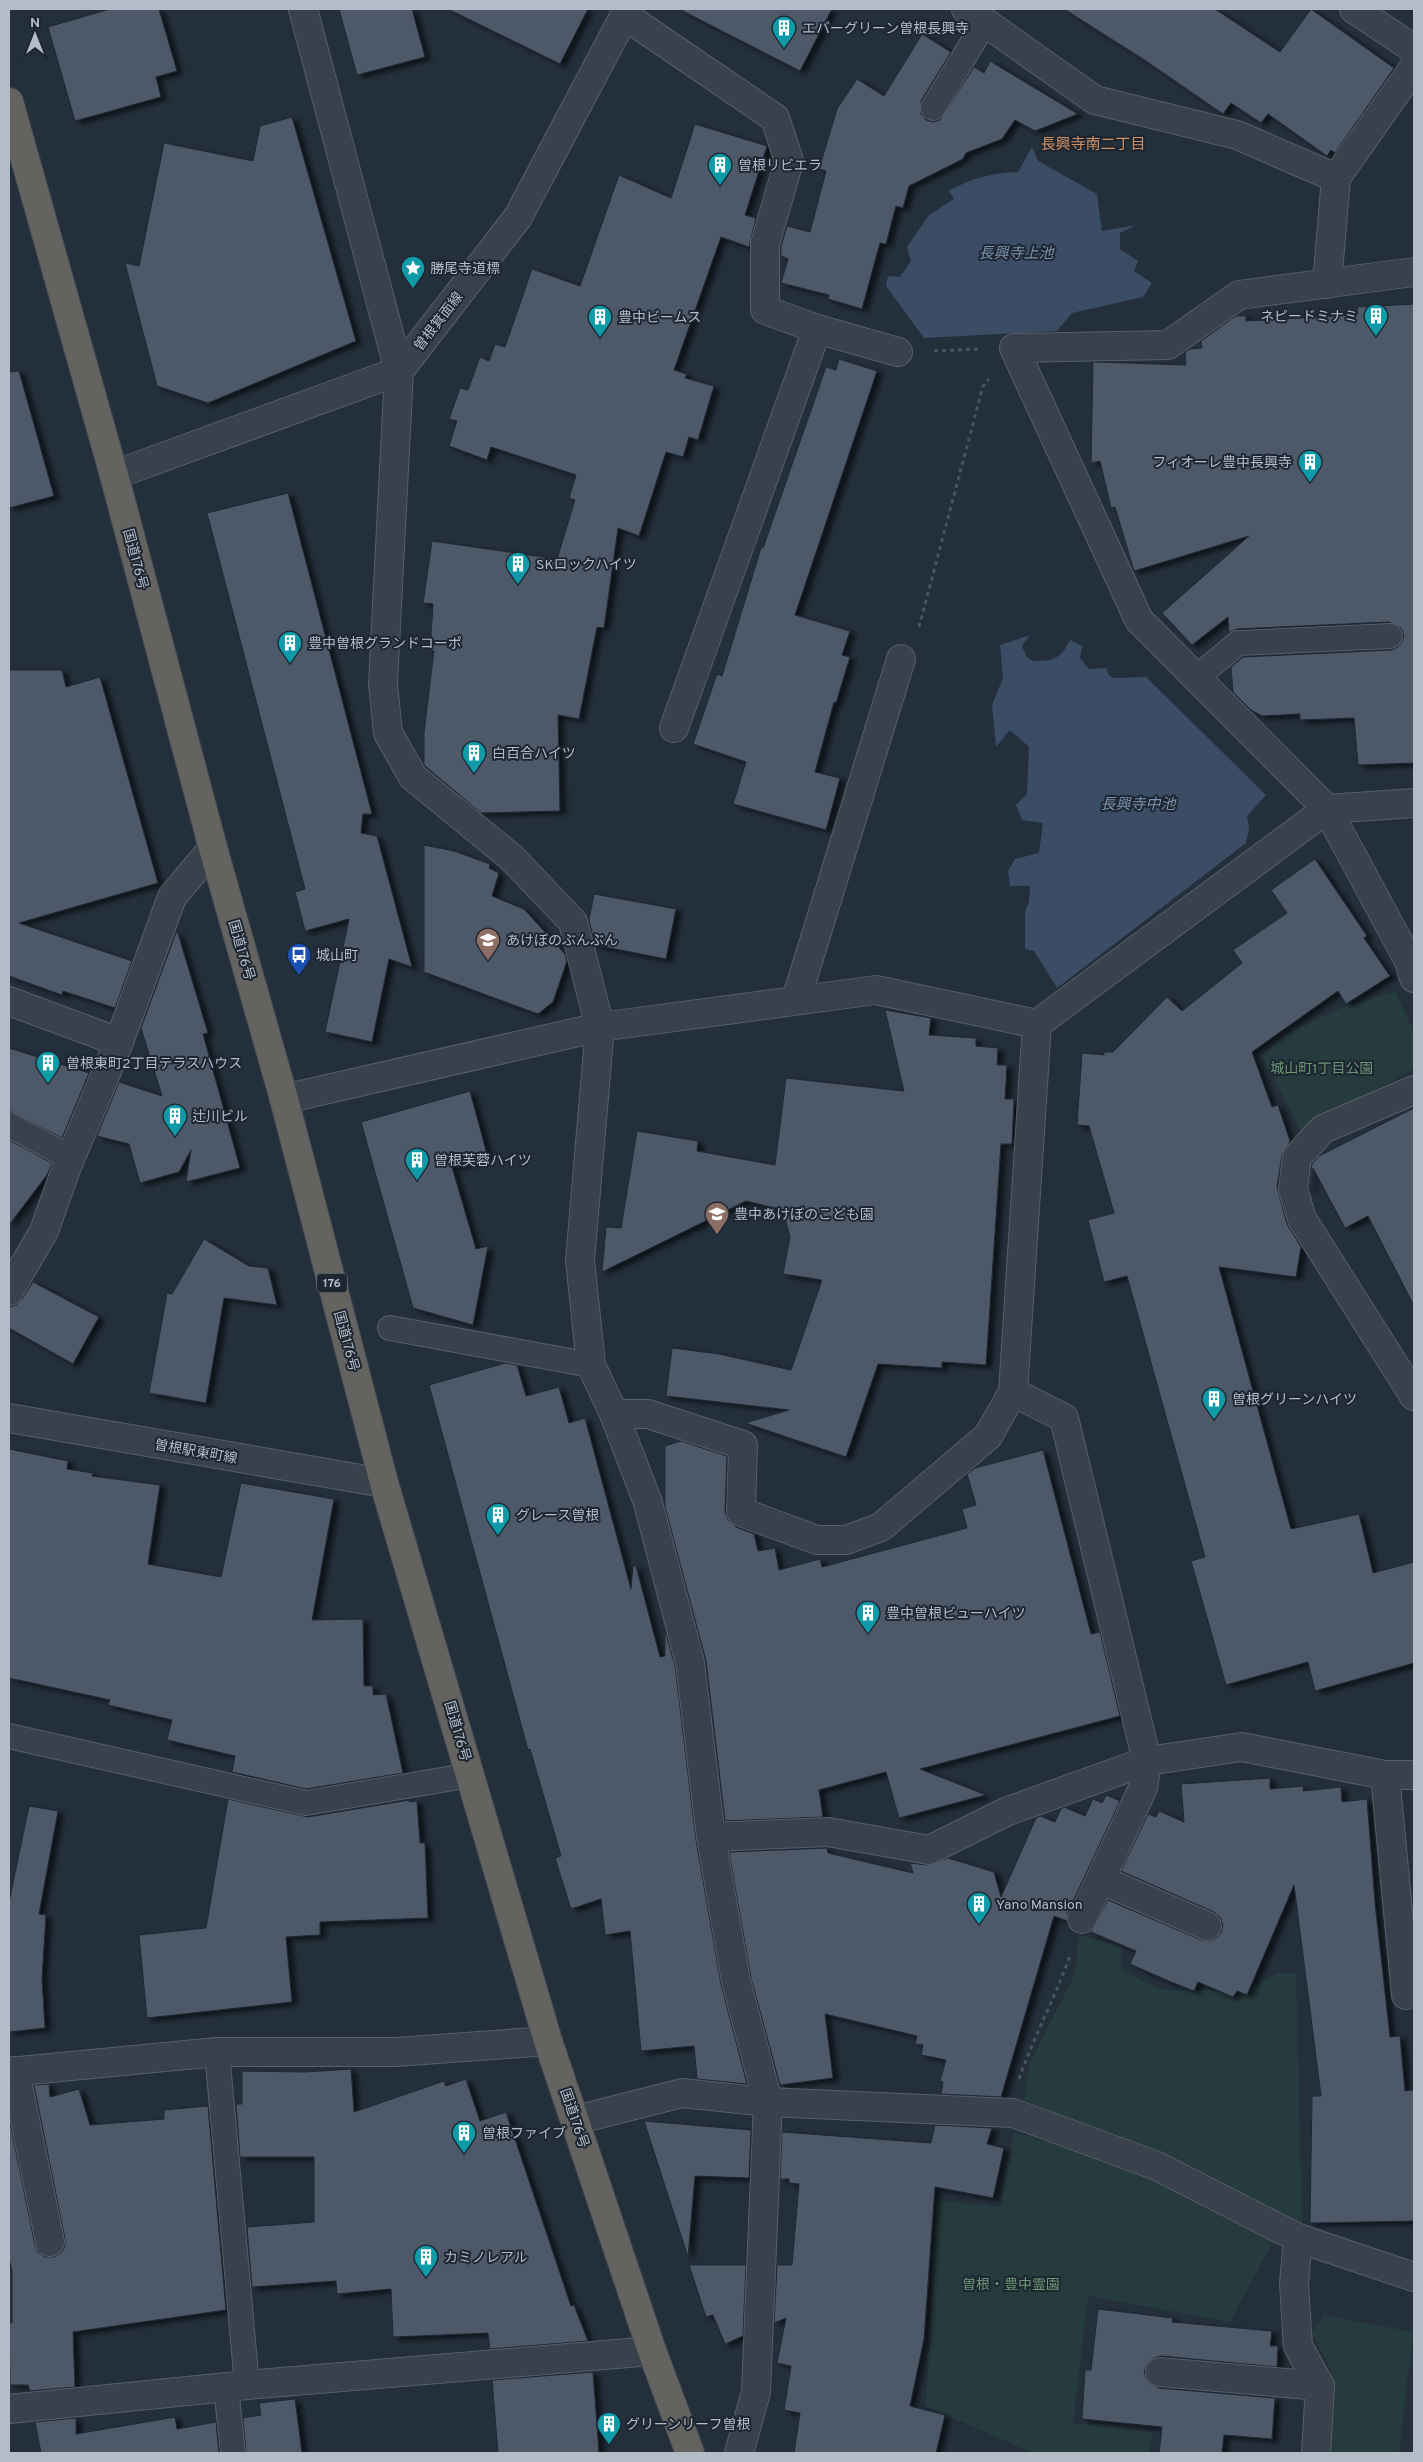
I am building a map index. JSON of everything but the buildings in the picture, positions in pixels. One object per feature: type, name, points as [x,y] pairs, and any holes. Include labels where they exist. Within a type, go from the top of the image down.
[{"type":"highway","name":"国道176号","points":[[9,102],[114,475],[212,848],[284,1099],[384,1483],[548,2041],[652,2351],[690,2453]]},
{"type":"street","points":[[303,9],[399,371],[383,684],[388,733],[413,777],[512,858],[573,922],[600,1027],[580,1260],[591,1365],[614,1414],[648,1503],[690,1663],[711,1837],[736,1981],[768,2102],[756,2392],[739,2453]]},
{"type":"street","points":[[626,12],[775,118],[788,161],[765,244],[765,310],[817,329],[898,352]]},
{"type":"street","name":"曽根箕面線","points":[[399,371],[518,217],[626,12]]},
{"type":"street","points":[[1365,12],[1414,49]]},
{"type":"street","points":[[975,15],[1095,100],[1237,135],[1336,178]]},
{"type":"street","points":[[1327,284],[1336,178],[1414,67]]},
{"type":"street","points":[[1414,272],[1239,294],[1168,345],[1014,348],[1139,620],[1327,809],[1409,961],[1414,978]]},
{"type":"street","points":[[674,728],[817,329]]},
{"type":"street","points":[[114,475],[399,371]]},
{"type":"street","points":[[796,1000],[901,659]]},
{"type":"street","points":[[284,1099],[600,1027],[876,990],[1037,1024],[1327,809],[1414,803]]},
{"type":"street","points":[[9,1291],[44,1231],[71,1158],[119,1042],[172,897],[212,848]]},
{"type":"street","points":[[9,1001],[119,1042]]},
{"type":"street","points":[[614,1414],[648,1414],[743,1445],[741,1512],[817,1540],[846,1540],[881,1527],[988,1436],[1012,1392],[1037,1024]]},
{"type":"street","points":[[1414,1090],[1323,1129],[1297,1157],[1293,1189],[1302,1219],[1414,1396]]},
{"type":"street","points":[[1012,1392],[1064,1418],[1147,1761],[1144,1788],[1082,1919]]},
{"type":"street","name":"曽根駅東町線","points":[[9,1418],[384,1483]]},
{"type":"street","points":[[711,1837],[828,1832],[929,1850],[1008,1810],[1147,1761],[1242,1747],[1385,1775],[1414,1776]]},
{"type":"street","points":[[1385,1775],[1406,1995]]},
{"type":"street","points":[[1102,1880],[1208,1926]]},
{"type":"street","points":[[50,2242],[12,2072],[217,2052],[396,2052],[548,2041]]},
{"type":"street","points":[[576,2120],[682,2093],[768,2102],[1012,2113],[1157,2166],[1298,2238],[1414,2277]]},
{"type":"street","points":[[1298,2238],[1294,2284],[1298,2346],[1320,2386],[1316,2453]]},
{"type":"street","points":[[9,2409],[237,2386],[652,2351]]},
{"type":"street","points":[[1160,2372],[1320,2386]]},
{"type":"lane","points":[[933,108],[975,15]]},
{"type":"lane","points":[[1196,678],[1238,643],[1390,636]]},
{"type":"lane","points":[[9,1125],[71,1158]]},
{"type":"lane","points":[[390,1328],[591,1365]]},
{"type":"lane","points":[[9,1736],[306,1803],[471,1775]]},
{"type":"lane","points":[[217,2052],[237,2386],[233,2453]]},
{"type":"path","points":[[898,352],[1014,348]]},
{"type":"path","points":[[901,659],[914,644],[983,386],[1014,348]]},
{"type":"path","points":[[1006,2113],[1029,2051],[1060,1986],[1082,1919]]},
{"type":"green space","name":"城山町1丁目公園","points":[[1395,991],[1414,1032],[1414,1069],[1301,1132],[1262,1055],[1292,1031],[1341,1008]]},
{"type":"green space","points":[[1079,1935],[1121,1947],[1122,1971],[1163,1990],[1249,1990],[1277,1973],[1296,1973],[1302,2223],[1163,2155],[1024,2100],[1029,2064],[1075,1974]]},
{"type":"green space","name":"曽根・豊中霊園","points":[[1014,2132],[1153,2174],[1275,2238],[1230,2322],[1088,2296],[1073,2423],[1152,2432],[1150,2453],[1033,2453],[926,2406],[936,2200],[1000,2207]]},
{"type":"green space","points":[[1324,2315],[1413,2332],[1399,2453],[1327,2453],[1334,2410],[1331,2370],[1312,2332]]},
{"type":"water","name":"長興寺上池","points":[[1032,147],[1038,161],[1097,194],[1102,231],[1136,225],[1120,233],[1120,249],[1138,261],[1134,271],[1152,283],[1143,297],[1072,313],[1057,331],[924,338],[886,286],[888,276],[900,277],[911,261],[907,247],[929,215],[954,199],[949,191],[982,177],[1018,172]]},
{"type":"water","name":"長興寺中池","points":[[1030,635],[1022,646],[1026,656],[1032,661],[1045,661],[1055,658],[1063,652],[1070,640],[1082,646],[1080,658],[1089,669],[1106,668],[1109,675],[1114,678],[1146,677],[1266,795],[1247,816],[1249,829],[1246,843],[1057,988],[1034,951],[1025,949],[1025,911],[1029,902],[1030,886],[1010,886],[1008,871],[1015,859],[1039,853],[1043,823],[1022,820],[1016,805],[1027,794],[1029,747],[1010,730],[996,747],[992,705],[1003,678],[1000,645]]},
{"type":"place","name":"エバーグリーン曽根長興寺","points":[[784,49]]},
{"type":"place","name":"曽根リビエラ","points":[[720,186]]},
{"type":"place","name":"勝尾寺道標","points":[[413,289]]},
{"type":"place","name":"ネピードミナミ","points":[[1376,337]]},
{"type":"place","name":"豊中ビームス","points":[[600,338]]},
{"type":"place","name":"フィオーレ豊中長興寺","points":[[1310,483]]},
{"type":"place","name":"SKロックハイツ","points":[[518,585]]},
{"type":"place","name":"豊中曽根グランドコーポ","points":[[290,664]]},
{"type":"place","name":"白百合ハイツ","points":[[474,774]]},
{"type":"place","name":"あけぼのぶんぶん","points":[[488,961]]},
{"type":"place","name":"城山町","points":[[299,976]]},
{"type":"place","name":"曽根東町2丁目テラスハウス","points":[[48,1084]]},
{"type":"place","name":"辻川ビル","points":[[175,1137]]},
{"type":"place","name":"曽根芙蓉ハイツ","points":[[417,1181]]},
{"type":"place","name":"豊中あけぼのこども園","points":[[717,1235]]},
{"type":"place","name":"曽根グリーンハイツ","points":[[1214,1420]]},
{"type":"place","name":"グレース曽根","points":[[498,1536]]},
{"type":"place","name":"豊中曽根ビューハイツ","points":[[868,1634]]},
{"type":"place","name":"Yano Mansion","points":[[979,1925]]},
{"type":"place","name":"曽根ファイブ","points":[[464,2154]]},
{"type":"place","name":"カミノレアル","points":[[426,2278]]},
{"type":"place","name":"グリーンリーフ曽根","points":[[609,2445]]},
{"type":"district","name":"長興寺南二丁目","points":[[1093,144]]}]
